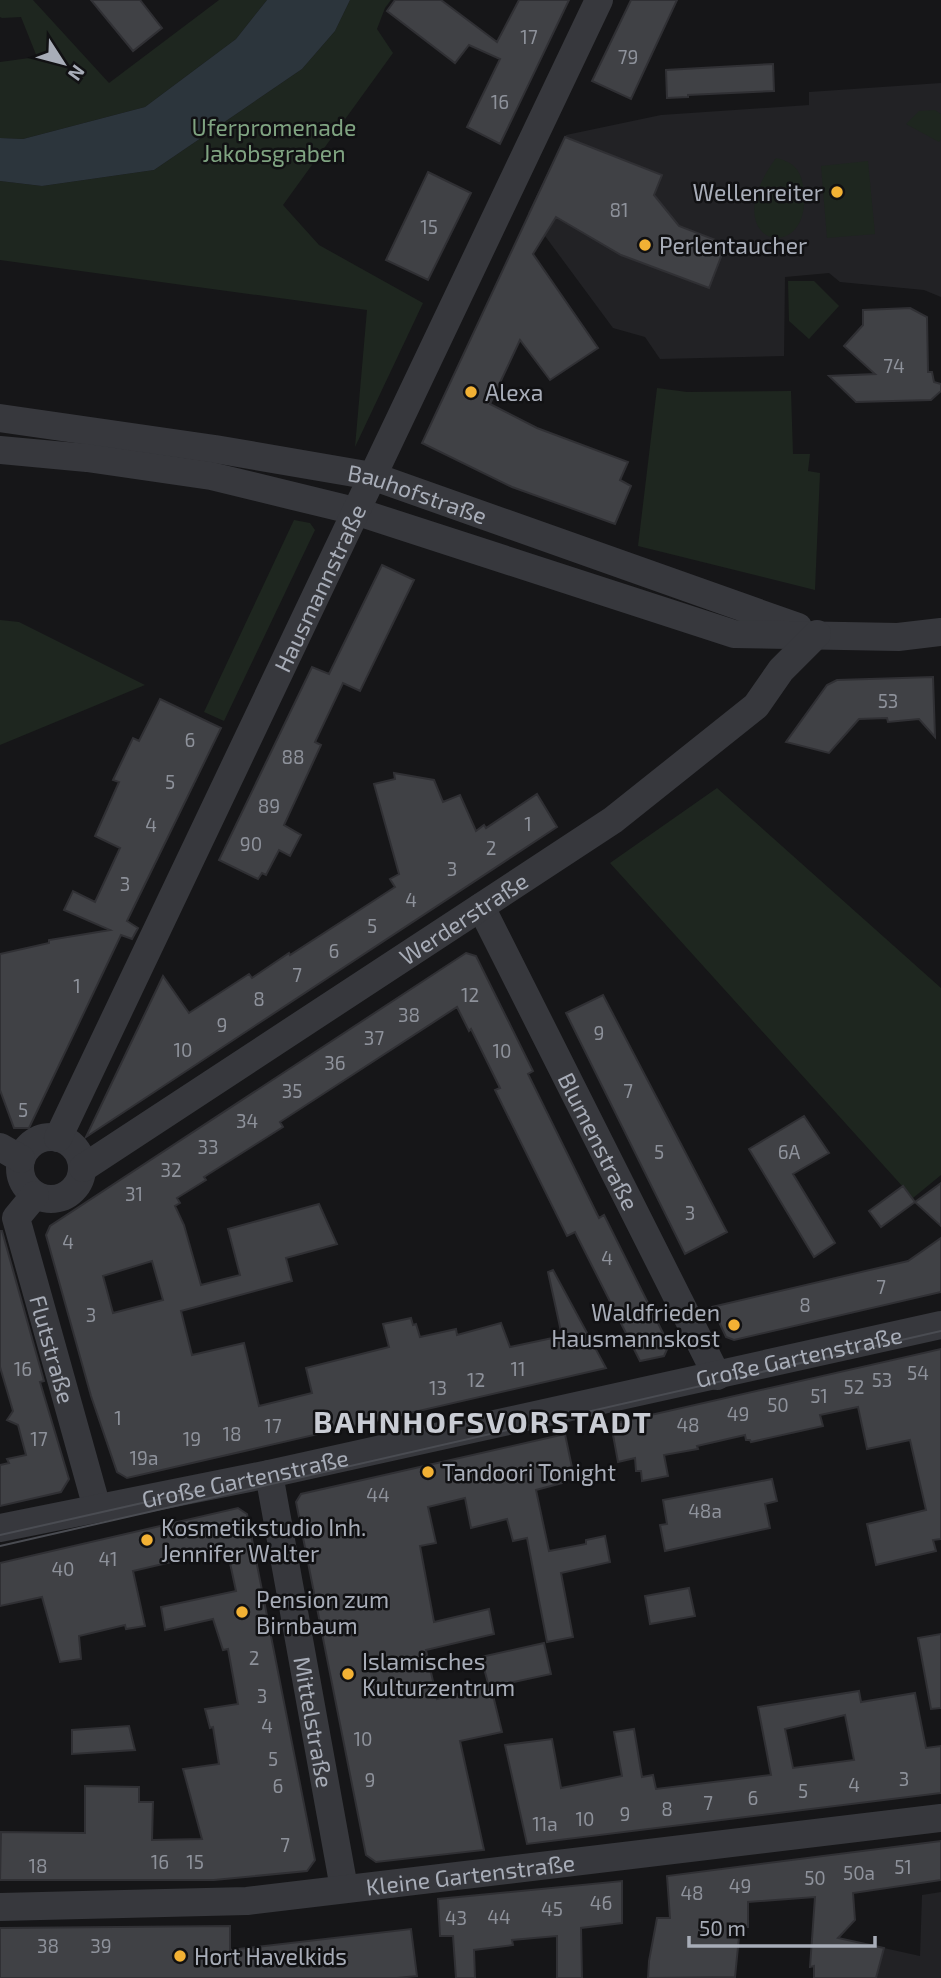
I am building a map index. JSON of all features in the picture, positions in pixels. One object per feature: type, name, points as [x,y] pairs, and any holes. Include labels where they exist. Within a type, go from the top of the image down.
[{"type":"street","name":"Hausmannstraße","points":[[58,1138],[598,0]]},
{"type":"street","name":"Bauhofstraße","points":[[0,418],[215,449],[372,476],[817,634]]},
{"type":"street","name":"Bauhofstraße","points":[[0,450],[87,458],[211,476],[355,511],[734,634],[817,634],[839,637],[941,632]]},
{"type":"street","name":"Werderstraße","points":[[35,1195],[54,1199],[63,1197],[77,1186],[83,1168],[613,820],[756,706],[781,670],[817,634]]},
{"type":"street","name":"Blumenstraße","points":[[481,907],[717,1376]]},
{"type":"street","points":[[35,1195],[23,1181],[11,1153],[40,1139],[58,1138],[75,1148],[83,1168]]},
{"type":"street","name":"Flutstraße","points":[[35,1195],[8,1221],[97,1508]]},
{"type":"street","name":"Große Gartenstraße","points":[[0,1528],[270,1474],[941,1325]]},
{"type":"street","name":"Mittelstraße","points":[[270,1474],[344,1888]]},
{"type":"street","name":"Kleine Gartenstraße","points":[[0,1907],[247,1901],[941,1818]]},
{"type":"shaded area","points":[[267,0],[350,0],[335,31],[302,69],[154,170],[42,186],[0,181],[0,138],[23,139],[145,107],[236,39]]},
{"type":"shaded area","points":[[941,83],[941,297],[924,290],[840,282],[829,273],[785,277],[784,356],[660,359],[645,337],[613,328],[528,213],[566,135],[661,115],[809,105],[809,92]]},
{"type":"shaded area","points":[[941,1892],[941,1978],[876,1978],[884,1948],[920,1956],[922,1895]]},
{"type":"green space","name":"Uferpromenade Jakobsgraben","points":[[0,0],[33,0],[109,83],[219,0],[267,0],[236,39],[145,107],[23,139],[0,138],[0,62],[37,57],[21,17],[0,17]]},
{"type":"green space","points":[[350,0],[391,0],[377,29],[393,53],[283,205],[319,245],[423,303],[355,447],[367,310],[0,260],[0,181],[42,186],[154,170],[302,69],[335,31]]},
{"type":"green space","points":[[935,110],[941,114],[939,142],[906,124],[919,111]]},
{"type":"green space","points":[[776,158],[794,167],[800,174],[803,185],[803,212],[795,229],[783,237],[770,237],[759,228],[754,212],[759,188]]},
{"type":"green space","points":[[868,161],[875,234],[827,238],[821,166]]},
{"type":"green space","points":[[788,281],[814,281],[839,306],[809,339],[789,321]]},
{"type":"green space","points":[[657,388],[687,392],[791,391],[793,454],[810,454],[808,471],[820,473],[815,590],[638,546]]},
{"type":"green space","points":[[294,520],[310,523],[315,530],[224,721],[204,712]]},
{"type":"green space","points":[[0,620],[19,622],[145,685],[0,745]]},
{"type":"green space","points":[[717,788],[941,988],[941,1175],[913,1198],[610,863]]},
{"type":"building","points":[[91,0],[140,0],[162,28],[133,51]]},
{"type":"building","points":[[395,0],[441,0],[497,42],[519,0],[569,0],[500,144],[467,127],[500,59],[469,45],[455,63],[387,11]]},
{"type":"building","points":[[631,0],[677,0],[631,99],[592,81]]},
{"type":"building","points":[[773,64],[774,91],[667,98],[666,70]]},
{"type":"building","name":"Alexa","points":[[565,137],[662,175],[654,195],[679,226],[726,244],[709,288],[621,255],[556,217],[533,254],[598,348],[550,380],[520,340],[490,404],[537,428],[628,462],[620,480],[631,486],[615,524],[512,487],[422,443]]},
{"type":"building","points":[[428,172],[471,193],[428,280],[386,260]]},
{"type":"building","points":[[910,308],[927,317],[928,372],[932,372],[934,382],[941,384],[941,391],[931,400],[856,402],[829,376],[875,374],[844,346],[863,325],[863,310]]},
{"type":"building","points":[[382,565],[414,580],[360,691],[343,683],[315,742],[321,745],[284,825],[301,835],[290,856],[279,850],[266,875],[262,873],[258,879],[219,860],[312,667],[329,674]]},
{"type":"building","points":[[933,677],[935,737],[919,719],[888,722],[887,718],[859,719],[829,753],[786,742],[827,685],[837,680]]},
{"type":"building","points":[[160,699],[221,728],[127,921],[138,928],[132,939],[121,935],[29,1128],[14,1128],[0,1090],[0,954],[49,943],[49,940],[110,930],[64,910],[73,891],[95,902],[120,848],[95,836],[119,782],[113,780],[133,738],[139,741]]},
{"type":"building","points":[[394,773],[434,780],[443,802],[460,795],[476,831],[484,825],[486,828],[537,794],[557,827],[86,1137],[163,976],[189,1013],[249,974],[252,978],[289,953],[290,955],[395,887],[390,879],[399,874],[374,784],[395,779]]},
{"type":"building","points":[[466,953],[476,956],[533,1071],[528,1074],[599,1218],[604,1215],[669,1345],[664,1356],[640,1361],[575,1232],[567,1236],[495,1090],[500,1088],[457,1007],[280,1122],[283,1127],[204,1177],[206,1180],[177,1198],[180,1203],[175,1206],[184,1225],[201,1285],[240,1275],[228,1229],[319,1204],[337,1244],[286,1258],[292,1281],[181,1311],[192,1355],[244,1343],[259,1406],[312,1393],[306,1368],[389,1347],[383,1324],[411,1318],[420,1337],[456,1329],[457,1335],[501,1323],[510,1347],[562,1336],[548,1272],[553,1270],[606,1368],[127,1478],[117,1472],[91,1396],[46,1235],[50,1226]],"holes":[[[152,1261],[163,1300],[113,1313],[103,1276]]]},
{"type":"building","points":[[603,995],[727,1232],[685,1254],[566,1013]]},
{"type":"building","points":[[804,1116],[829,1153],[793,1174],[835,1243],[814,1257],[749,1149]]},
{"type":"building","points":[[941,1183],[941,1226],[915,1202]]},
{"type":"building","points":[[903,1186],[915,1202],[881,1227],[869,1211]]},
{"type":"building","points":[[0,1231],[44,1381],[40,1382],[69,1479],[61,1492],[0,1506],[0,1465],[9,1463],[7,1459],[26,1455],[18,1425],[7,1420],[13,1411],[0,1367]]},
{"type":"building","points":[[941,1238],[941,1292],[734,1340],[726,1337],[712,1307],[908,1261]]},
{"type":"building","points":[[941,1349],[941,1539],[933,1540],[936,1551],[876,1565],[867,1524],[926,1510],[910,1440],[867,1449],[858,1407],[820,1415],[823,1426],[751,1442],[746,1440],[745,1435],[697,1446],[698,1449],[664,1455],[668,1476],[642,1481],[641,1471],[636,1471],[635,1458],[618,1462],[611,1424]]},
{"type":"building","points":[[565,1434],[574,1477],[536,1490],[549,1551],[586,1544],[586,1540],[605,1536],[610,1562],[561,1573],[573,1637],[547,1642],[527,1538],[513,1541],[507,1519],[471,1528],[465,1498],[428,1507],[436,1543],[420,1546],[434,1622],[489,1609],[494,1634],[426,1650],[437,1699],[489,1687],[481,1657],[544,1643],[551,1674],[491,1687],[502,1732],[460,1741],[484,1850],[376,1862],[366,1855],[296,1502],[301,1494]]},
{"type":"building","points":[[772,1479],[777,1501],[765,1504],[770,1528],[665,1551],[660,1525],[667,1524],[663,1500]]},
{"type":"building","points":[[238,1508],[247,1514],[315,1860],[307,1871],[214,1880],[0,1880],[1,1832],[85,1833],[85,1786],[139,1787],[139,1802],[153,1802],[152,1840],[202,1839],[183,1769],[219,1764],[213,1727],[210,1728],[205,1709],[238,1704],[228,1649],[223,1650],[213,1619],[165,1630],[161,1607],[236,1591],[227,1549],[133,1571],[145,1626],[126,1629],[125,1625],[79,1636],[81,1659],[60,1662],[42,1597],[0,1606],[0,1563]]},
{"type":"building","points":[[689,1588],[695,1616],[650,1624],[645,1596]]},
{"type":"building","points":[[941,1634],[941,1708],[931,1709],[918,1638]]},
{"type":"building","points":[[859,1691],[861,1702],[915,1693],[926,1748],[941,1746],[941,1793],[527,1844],[505,1745],[552,1739],[561,1788],[622,1776],[614,1732],[634,1729],[642,1777],[653,1775],[656,1789],[771,1775],[758,1707]],"holes":[[[845,1715],[854,1760],[793,1768],[785,1729]]]},
{"type":"building","points":[[129,1726],[135,1750],[72,1754],[72,1730]]},
{"type":"building","points":[[941,1841],[941,1880],[853,1893],[855,1920],[838,1938],[884,1948],[876,1978],[814,1978],[814,1966],[810,1967],[815,1897],[748,1902],[748,1927],[740,1927],[735,1977],[648,1978],[657,1918],[670,1918],[667,1876]]},
{"type":"building","points":[[622,1881],[622,1923],[581,1928],[582,1978],[557,1978],[557,1936],[512,1940],[513,1945],[474,1950],[475,1978],[456,1978],[453,1936],[440,1936],[438,1899]]},
{"type":"building","points":[[230,1926],[230,1950],[411,1929],[417,1976],[0,1978],[0,1928]]},
{"type":"tram line","points":[[0,1546],[941,1331]]},
{"type":"tram line","points":[[0,1535],[200,1490]]},
{"type":"place","name":"Wellenreiter","points":[[837,192]]},
{"type":"place","name":"Perlentaucher","points":[[645,245]]},
{"type":"place","name":"Alexa","points":[[471,392]]},
{"type":"place","name":"Waldfrieden Hausmannskost","points":[[734,1325]]},
{"type":"place","name":"Tandoori Tonight","points":[[428,1472]]},
{"type":"place","name":"Kosmetikstudio Inh. Jennifer Walter","points":[[147,1540]]},
{"type":"place","name":"Pension zum Birnbaum","points":[[242,1612]]},
{"type":"place","name":"Islamisches Kulturzentrum","points":[[348,1674]]},
{"type":"place","name":"Hort Havelkids","points":[[180,1956]]},
{"type":"district","name":"BAHNHOFSVORSTADT","points":[[483,1421]]}]
